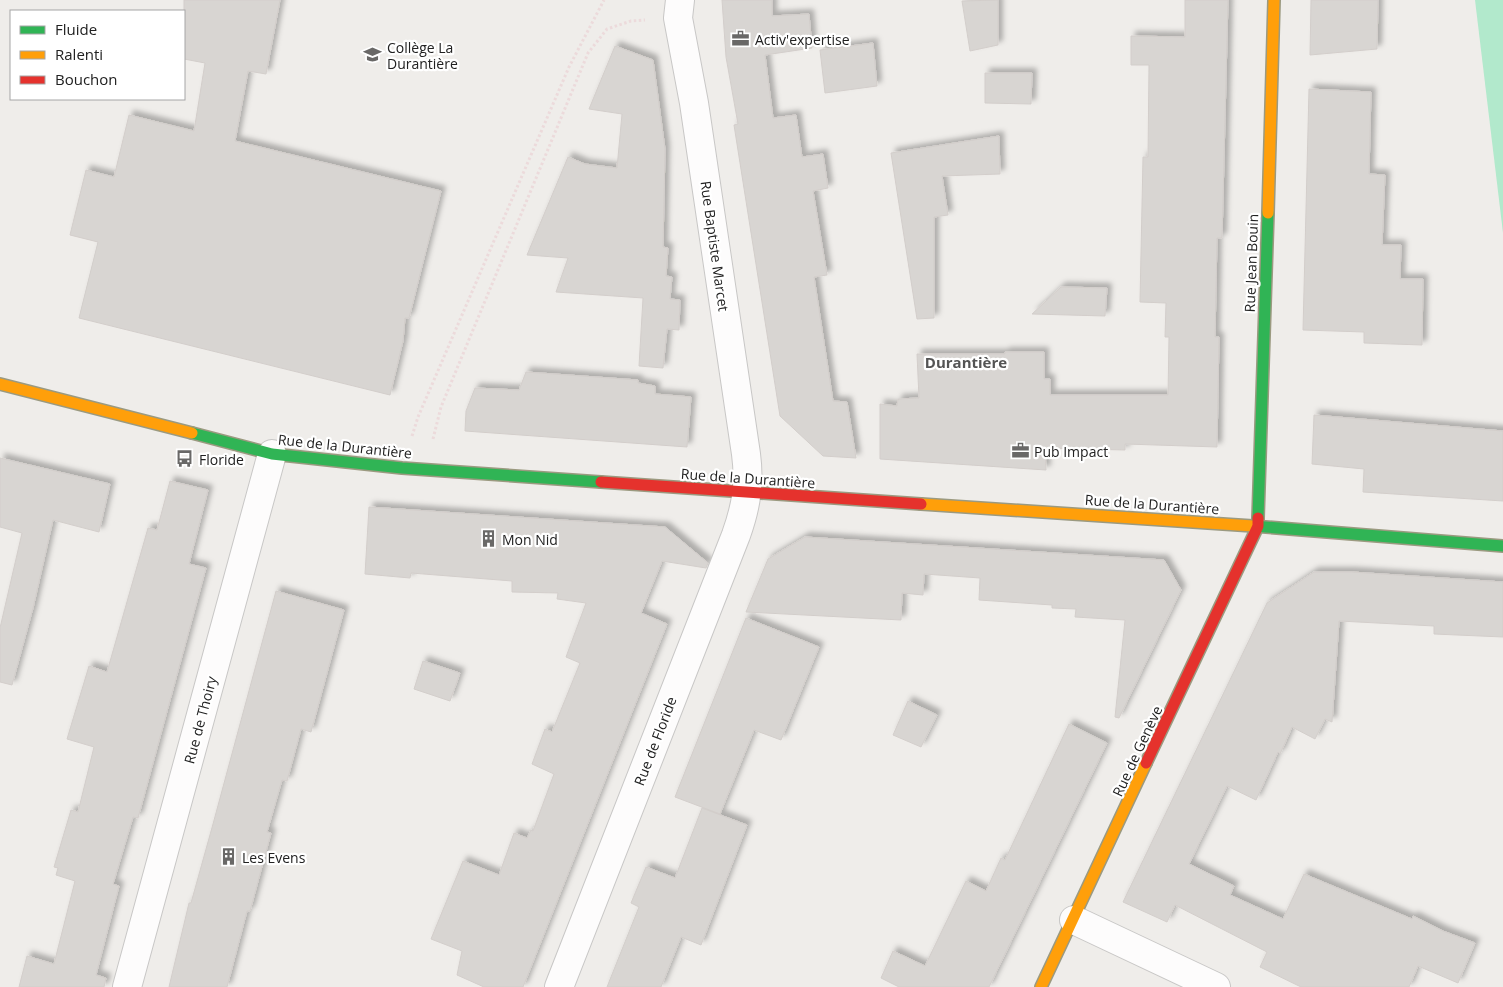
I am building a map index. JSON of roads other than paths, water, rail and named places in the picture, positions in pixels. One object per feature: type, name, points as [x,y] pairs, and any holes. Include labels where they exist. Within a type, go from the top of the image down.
[{"type":"street","name":"Rue Jean Bouin","points":[[1258,526],[1274,0]]},
{"type":"street","name":"Rue Baptiste Marcet","points":[[679,9],[749,475],[747,493]]},
{"type":"street","name":"Rue de la Durantière","points":[[0,384],[272,454],[425,470],[1258,526],[1503,546]]},
{"type":"street","name":"Rue de Thoiry","points":[[127,987],[272,454]]},
{"type":"street","name":"Rue de Floride","points":[[559,987],[736,535],[743,516],[747,493]]},
{"type":"street","name":"Rue de Genève","points":[[1041,987],[1258,526]]},
{"type":"street","points":[[1074,920],[1216,987]]},
{"type":"place","name":"Activ'expertise","points":[[741,39]]},
{"type":"place","name":"Collège La Durantière","points":[[373,55]]},
{"type":"place","name":"Pub Impact","points":[[1020,451]]},
{"type":"place","name":"Floride","points":[[185,459]]},
{"type":"place","name":"Mon Nid","points":[[488,539]]},
{"type":"place","name":"Les Evens","points":[[228,857]]},
{"type":"district","name":"Durantière","points":[[966,362]]}]
